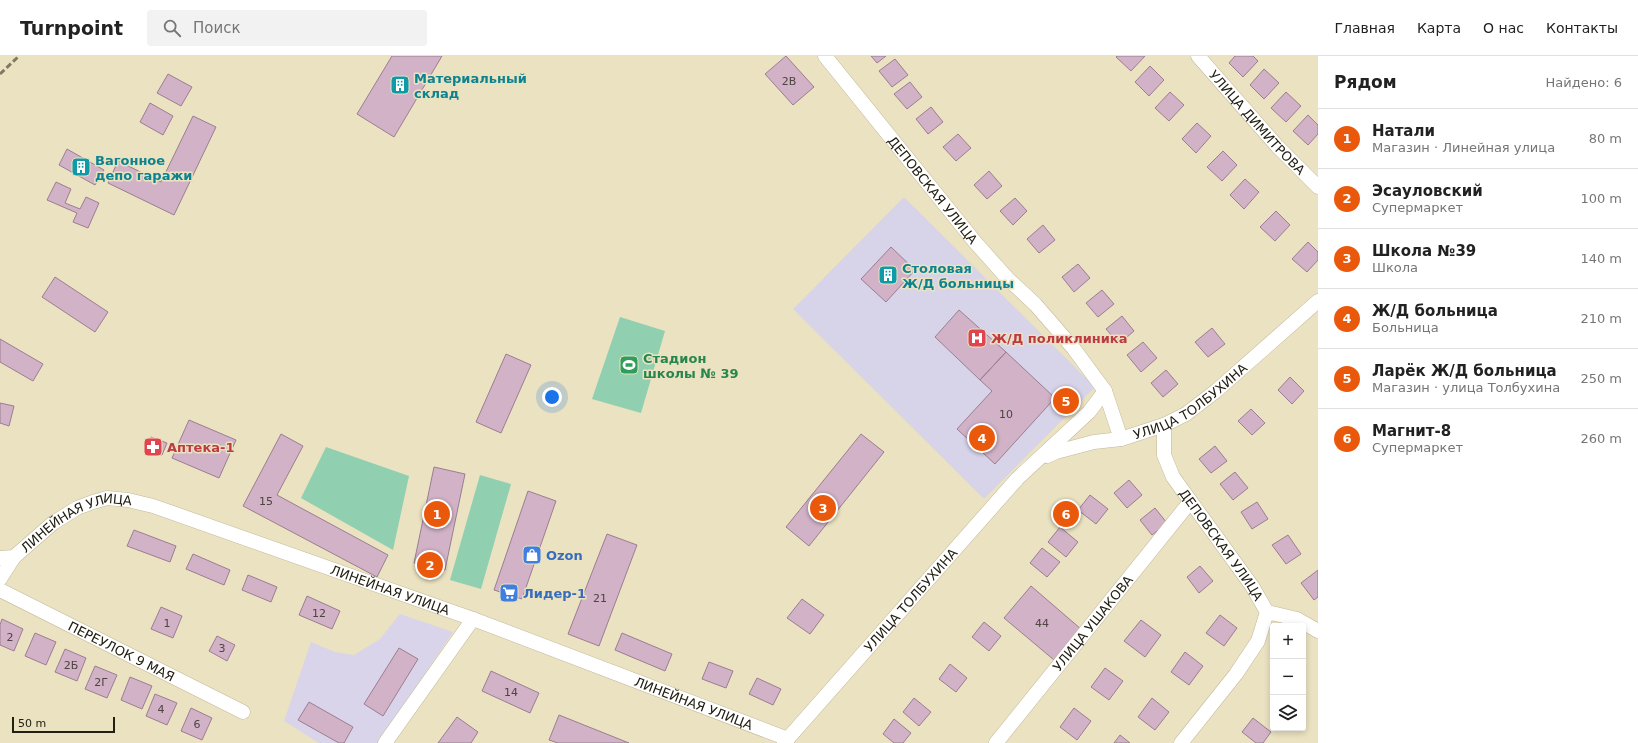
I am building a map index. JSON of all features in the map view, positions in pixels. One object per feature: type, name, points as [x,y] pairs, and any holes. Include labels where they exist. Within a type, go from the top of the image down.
[{"type":"street","name":"ДЕПОВСКАЯ УЛИЦА","points":[[825,56],[975,242],[1008,279],[1035,304],[1074,350],[1105,391],[1121,439]]},
{"type":"street","name":"УЛИЦА ДИМИТРОВА","points":[[1198,56],[1277,146],[1318,187]]},
{"type":"street","name":"УЛИЦА ТОЛБУХИНА","points":[[1039,460],[1056,452],[1094,442],[1121,439],[1164,425],[1186,414],[1216,390],[1318,301]]},
{"type":"street","name":"УЛИЦА ТОЛБУХИНА","points":[[786,741],[1016,479],[1039,460],[1089,412],[1105,391]]},
{"type":"street","name":"ДЕПОВСКАЯ УЛИЦА","points":[[1164,425],[1164,455],[1173,477],[1252,586],[1266,612],[1297,619],[1318,630]]},
{"type":"street","name":"ЛИНЕЙНАЯ УЛИЦА","points":[[0,579],[7,558],[53,523],[77,508],[107,498],[128,500],[153,506],[473,619],[786,741]]},
{"type":"street","name":"УЛИЦА УШАКОВА","points":[[996,743],[1190,502]]},
{"type":"street","name":"ПЕРЕУЛОК 9 МАЯ","points":[[0,590],[242,712]]},
{"type":"street","points":[[1181,743],[1236,674],[1258,642],[1266,612]]},
{"type":"street","points":[[385,743],[473,619]]},
{"type":"shaded area","points":[[904,197],[1095,387],[984,499],[793,309]]},
{"type":"shaded area","points":[[400,614],[453,632],[378,743],[319,743],[284,721],[311,642],[335,652],[354,655],[380,639]]},
{"type":"green space","name":"Стадион школы № 39","points":[[620,317],[665,331],[641,413],[592,399]]},
{"type":"green space","points":[[326,447],[409,476],[393,550],[301,498]]},
{"type":"green space","points":[[480,475],[511,484],[481,589],[450,580]]},
{"type":"building","name":"Материальный склад","points":[[392,56],[442,56],[394,137],[357,114]]},
{"type":"building","points":[[786,56],[814,87],[793,105],[765,74]]},
{"type":"building","points":[[871,56],[886,56],[877,63]]},
{"type":"building","points":[[1145,56],[1131,71],[1116,57]]},
{"type":"building","points":[[1235,56],[1253,56],[1258,61],[1243,77],[1229,63]]},
{"type":"building","points":[[895,59],[908,75],[892,87],[879,71]]},
{"type":"building","points":[[1150,66],[1164,80],[1149,96],[1135,82]]},
{"type":"building","points":[[1264,69],[1279,83],[1264,99],[1250,85]]},
{"type":"building","points":[[168,74],[192,87],[181,106],[157,93]]},
{"type":"building","points":[[910,82],[922,97],[907,109],[894,94]]},
{"type":"building","points":[[1170,92],[1184,105],[1169,121],[1155,108]]},
{"type":"building","points":[[1286,92],[1301,106],[1286,122],[1271,108]]},
{"type":"building","points":[[150,103],[173,116],[163,135],[140,122]]},
{"type":"building","points":[[931,107],[943,122],[928,134],[916,119]]},
{"type":"building","points":[[1308,115],[1318,125],[1318,134],[1308,145],[1293,131]]},
{"type":"building","points":[[193,116],[216,127],[174,215],[108,183],[118,161],[161,182]]},
{"type":"building","points":[[1197,123],[1211,136],[1196,153],[1182,139]]},
{"type":"building","points":[[958,134],[971,148],[956,161],[943,147]]},
{"type":"building","name":"Вагонное депо гаражи","points":[[67,149],[104,170],[95,185],[59,165]]},
{"type":"building","points":[[1223,151],[1237,165],[1222,181],[1207,167]]},
{"type":"building","points":[[989,171],[1002,186],[987,199],[974,185]]},
{"type":"building","points":[[1245,179],[1259,192],[1244,209],[1230,195]]},
{"type":"building","points":[[56,182],[71,189],[65,203],[80,209],[86,197],[99,203],[88,228],[73,222],[77,213],[47,200]]},
{"type":"building","points":[[1015,198],[1027,211],[1013,225],[1000,211]]},
{"type":"building","points":[[1276,211],[1290,225],[1275,241],[1260,227]]},
{"type":"building","points":[[1043,225],[1055,240],[1039,253],[1027,239]]},
{"type":"building","points":[[1308,242],[1318,252],[1318,260],[1307,272],[1292,259]]},
{"type":"building","name":"Столовая Ж/Д больницы","points":[[891,247],[915,270],[886,302],[861,279]]},
{"type":"building","points":[[1078,264],[1090,278],[1074,292],[1062,277]]},
{"type":"building","points":[[55,277],[108,312],[95,332],[42,297]]},
{"type":"building","points":[[1102,290],[1114,304],[1098,317],[1086,303]]},
{"type":"building","points":[[959,310],[1006,352],[980,380],[935,337]]},
{"type":"building","points":[[1122,316],[1134,331],[1119,344],[1106,329]]},
{"type":"building","points":[[1212,328],[1225,344],[1208,357],[1195,342]]},
{"type":"building","points":[[0,339],[43,364],[33,381],[0,362]]},
{"type":"building","points":[[1143,342],[1157,358],[1141,372],[1127,355]]},
{"type":"building","points":[[1006,352],[1055,398],[995,464],[957,429],[992,391],[980,380]]},
{"type":"building","points":[[506,354],[531,365],[501,433],[476,422]]},
{"type":"building","points":[[1166,370],[1178,384],[1163,397],[1151,383]]},
{"type":"building","points":[[1290,377],[1304,391],[1292,404],[1278,390]]},
{"type":"building","points":[[0,403],[14,406],[9,426],[0,423]]},
{"type":"building","points":[[1251,409],[1265,423],[1252,435],[1238,421]]},
{"type":"building","points":[[189,420],[236,440],[219,478],[172,458]]},
{"type":"building","points":[[281,434],[303,446],[277,495],[388,555],[377,577],[243,506]]},
{"type":"building","points":[[861,434],[884,452],[809,546],[786,527]]},
{"type":"building","points":[[151,437],[167,443],[162,455],[146,449]]},
{"type":"building","points":[[1215,446],[1227,461],[1211,473],[1199,459]]},
{"type":"building","points":[[434,467],[465,474],[445,570],[414,563]]},
{"type":"building","points":[[1235,472],[1248,488],[1233,500],[1220,484]]},
{"type":"building","points":[[1129,480],[1142,495],[1127,508],[1114,493]]},
{"type":"building","points":[[528,491],[556,501],[522,599],[494,590]]},
{"type":"building","points":[[1090,495],[1108,509],[1096,524],[1078,510]]},
{"type":"building","points":[[1257,502],[1268,519],[1252,529],[1241,512]]},
{"type":"building","points":[[1155,508],[1167,523],[1152,535],[1140,520]]},
{"type":"building","points":[[1060,527],[1078,542],[1066,557],[1048,542]]},
{"type":"building","points":[[134,530],[176,546],[170,562],[127,546]]},
{"type":"building","points":[[607,534],[637,545],[599,646],[568,634]]},
{"type":"building","points":[[1288,535],[1301,554],[1286,564],[1272,545]]},
{"type":"building","points":[[1042,548],[1060,562],[1047,577],[1030,563]]},
{"type":"building","points":[[193,554],[230,570],[224,585],[186,569]]},
{"type":"building","points":[[1200,566],[1213,581],[1199,593],[1187,577]]},
{"type":"building","points":[[1318,570],[1318,597],[1314,600],[1301,583]]},
{"type":"building","points":[[248,575],[277,587],[271,602],[242,590]]},
{"type":"building","points":[[1031,586],[1081,629],[1054,660],[1004,618]]},
{"type":"building","points":[[307,596],[340,611],[332,629],[299,615]]},
{"type":"building","points":[[802,599],[824,615],[810,634],[787,618]]},
{"type":"building","points":[[161,607],[182,616],[173,638],[151,629]]},
{"type":"building","points":[[1220,615],[1237,628],[1224,646],[1206,633]]},
{"type":"building","points":[[2,619],[23,629],[14,651],[0,645],[0,625]]},
{"type":"building","points":[[1141,620],[1161,635],[1145,657],[1124,641]]},
{"type":"building","points":[[984,622],[1001,636],[989,651],[972,637]]},
{"type":"building","points":[[35,633],[56,642],[46,665],[25,656]]},
{"type":"building","points":[[622,633],[672,654],[665,671],[615,650]]},
{"type":"building","points":[[217,636],[235,645],[227,661],[209,651]]},
{"type":"building","points":[[399,648],[418,659],[383,716],[364,704]]},
{"type":"building","points":[[65,649],[86,658],[77,681],[55,672]]},
{"type":"building","points":[[1185,652],[1203,666],[1189,685],[1171,672]]},
{"type":"building","points":[[709,662],[733,671],[726,688],[702,679]]},
{"type":"building","points":[[950,664],[967,678],[956,692],[939,679]]},
{"type":"building","points":[[95,666],[117,675],[107,698],[85,689]]},
{"type":"building","points":[[1105,668],[1123,681],[1109,700],[1091,687]]},
{"type":"building","points":[[491,671],[539,693],[530,713],[482,691]]},
{"type":"building","points":[[130,677],[152,686],[142,709],[121,700]]},
{"type":"building","points":[[757,678],[781,689],[773,705],[749,694]]},
{"type":"building","points":[[155,694],[177,703],[167,725],[146,716]]},
{"type":"building","points":[[914,698],[931,712],[919,726],[903,712]]},
{"type":"building","points":[[1152,698],[1169,712],[1155,730],[1138,717]]},
{"type":"building","points":[[309,702],[353,727],[344,743],[339,743],[298,720]]},
{"type":"building","points":[[191,708],[212,718],[202,740],[181,731]]},
{"type":"building","points":[[1074,708],[1091,721],[1077,740],[1060,727]]},
{"type":"building","points":[[559,715],[629,743],[558,743],[549,740]]},
{"type":"building","points":[[457,717],[478,732],[471,743],[438,743]]},
{"type":"building","points":[[1253,718],[1271,732],[1263,743],[1256,743],[1242,732]]},
{"type":"building","points":[[894,719],[911,733],[903,743],[894,743],[883,734]]},
{"type":"building","points":[[1120,735],[1130,743],[1114,743]]},
{"type":"railway","points":[[0,74],[19,56]]},
{"type":"place","name":"Материальный склад","points":[[400,85]]},
{"type":"place","name":"Вагонное депо гаражи","points":[[81,167]]},
{"type":"place","name":"Столовая Ж/Д больницы","points":[[888,275]]},
{"type":"place","name":"Ж/Д поликлиника","points":[[977,338]]},
{"type":"place","name":"Стадион школы № 39","points":[[629,365]]},
{"type":"place","name":"Ларёк Ж/Д больница","points":[[1066,401]]},
{"type":"place","name":"Ж/Д больница","points":[[982,438]]},
{"type":"place","name":"Аптека-1","points":[[153,447]]},
{"type":"place","name":"Школа №39","points":[[823,508]]},
{"type":"place","name":"Натали","points":[[437,514]]},
{"type":"place","name":"Магнит-8","points":[[1066,514]]},
{"type":"place","name":"Ozon","points":[[532,555]]},
{"type":"place","name":"Эсауловский","points":[[430,565]]},
{"type":"place","name":"Лидер-1","points":[[509,593]]}]
